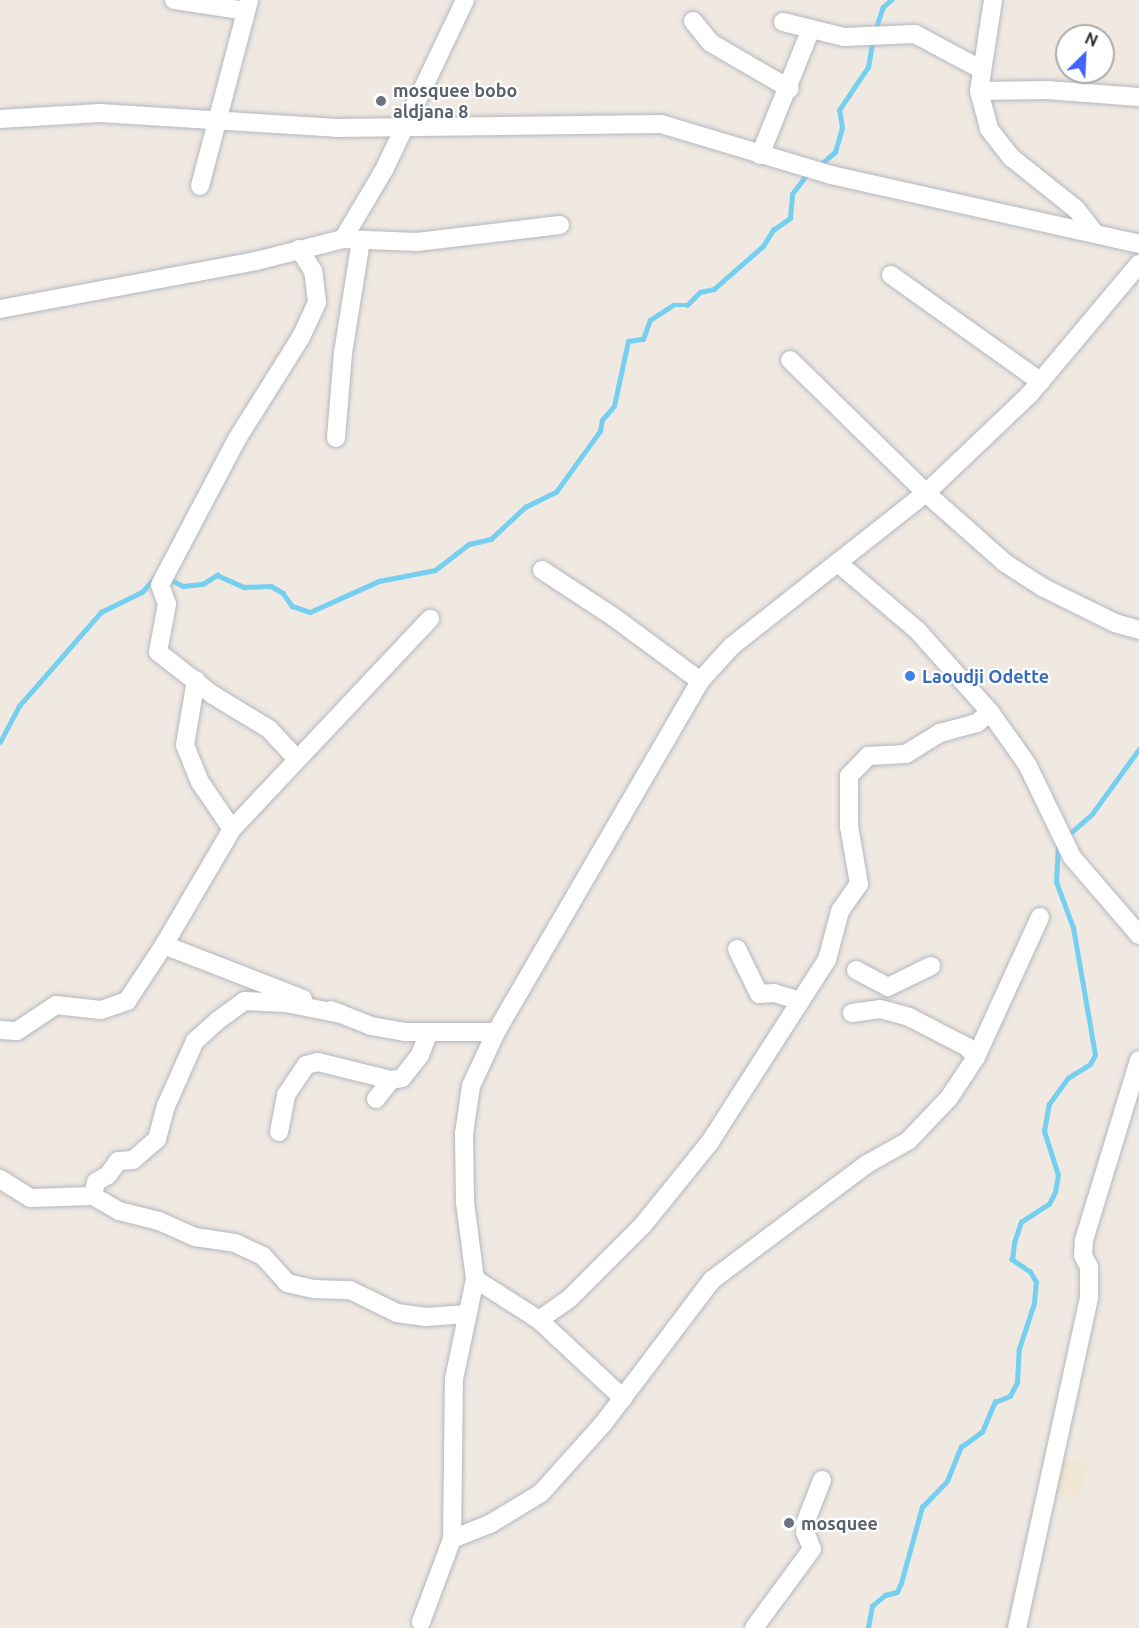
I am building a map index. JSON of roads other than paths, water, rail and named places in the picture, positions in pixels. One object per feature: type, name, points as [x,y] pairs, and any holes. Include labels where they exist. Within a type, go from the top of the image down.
[{"type":"street","points":[[174,0],[248,5],[215,118],[200,186]]},
{"type":"street","points":[[336,438],[352,239],[465,0]]},
{"type":"street","points":[[993,0],[979,91],[989,129],[1012,158],[1076,209],[1095,233]]},
{"type":"street","points":[[693,21],[711,43],[790,89]]},
{"type":"street","points":[[783,22],[844,37],[915,34],[982,70]]},
{"type":"street","points":[[760,156],[790,89],[811,29]]},
{"type":"street","points":[[979,91],[1047,90],[1139,97]]},
{"type":"street","points":[[0,119],[100,113],[215,118],[337,128],[551,123],[661,124],[760,156],[831,175],[1139,244]]},
{"type":"street","points":[[0,309],[256,261],[299,249],[352,239],[417,242],[560,225]]},
{"type":"street","points":[[297,759],[269,729],[213,695],[158,652],[167,604],[160,585],[237,439],[301,337],[317,302],[313,271],[299,249]]},
{"type":"street","points":[[420,1626],[428,1596],[452,1539],[454,1379],[476,1279],[465,1202],[464,1134],[471,1086],[496,1032],[700,681],[732,646],[926,493],[1041,382],[1139,264]]},
{"type":"street","points":[[891,274],[1041,382]]},
{"type":"street","points":[[790,360],[926,493],[1005,563],[1065,598],[1139,630]]},
{"type":"street","points":[[838,563],[917,630],[990,712],[1027,764],[1050,816],[1072,857],[1139,935]]},
{"type":"street","points":[[542,570],[615,618],[700,681]]},
{"type":"street","points":[[0,1030],[23,1029],[56,1005],[101,1010],[116,1008],[127,1001],[164,945],[232,830],[430,619]]},
{"type":"street","points":[[196,680],[185,745],[200,782],[232,830]]},
{"type":"street","points":[[539,1320],[603,1267],[680,1184],[754,1078],[827,960],[840,911],[859,884],[849,826],[849,776],[868,756],[906,754],[940,733],[977,723],[990,712]]},
{"type":"street","points":[[452,1539],[490,1524],[541,1492],[623,1398],[712,1280],[867,1164],[908,1141],[949,1098],[976,1057],[1040,916]]},
{"type":"street","points":[[164,945],[371,1026],[428,1034],[496,1032]]},
{"type":"street","points":[[737,949],[759,994],[774,993],[801,1001]]},
{"type":"street","points":[[827,960],[856,970],[888,987],[931,966]]},
{"type":"street","points":[[856,970],[873,986],[885,1011]]},
{"type":"street","points":[[93,1196],[96,1182],[108,1175],[118,1161],[133,1160],[157,1139],[166,1106],[195,1041],[226,1014],[245,1001],[286,1003],[341,1014]]},
{"type":"street","points":[[852,1012],[885,1011],[923,1023],[967,1047],[976,1057]]},
{"type":"street","points":[[279,1132],[286,1095],[306,1065],[328,1064],[391,1080],[402,1078],[420,1055],[428,1034]]},
{"type":"street","points":[[1017,1628],[1089,1298],[1089,1267],[1083,1255],[1084,1240],[1139,1060]]},
{"type":"street","points":[[376,1099],[391,1080]]},
{"type":"street","points":[[0,1179],[31,1198],[93,1196],[119,1211],[159,1221],[195,1237],[235,1244],[263,1257],[287,1283],[313,1289],[350,1290],[397,1313],[426,1317],[467,1314]]},
{"type":"street","points":[[476,1279],[539,1320],[623,1398]]},
{"type":"street","points":[[754,1628],[812,1549],[805,1532],[806,1521],[822,1480]]},
{"type":"waterway","points":[[875,31],[883,7],[891,0]]},
{"type":"waterway","points":[[820,165],[835,152],[842,128],[839,110],[868,67],[873,39]]},
{"type":"waterway","points":[[168,578],[183,586],[203,584],[217,575],[244,587],[271,586],[283,593],[292,606],[310,612],[379,581],[435,570],[469,544],[491,539],[525,507],[556,492],[600,431],[602,420],[614,406],[628,341],[643,339],[650,320],[673,305],[687,305],[700,292],[714,289],[763,246],[773,230],[790,218],[792,194],[808,173]]},
{"type":"waterway","points":[[0,742],[19,706],[101,612],[142,592],[158,574]]},
{"type":"waterway","points":[[1068,835],[1092,814],[1139,749]]},
{"type":"waterway","points":[[868,1628],[872,1606],[885,1595],[897,1592],[922,1507],[947,1481],[961,1447],[982,1432],[995,1402],[1010,1396],[1017,1382],[1019,1349],[1034,1303],[1036,1282],[1030,1272],[1012,1260],[1014,1243],[1021,1222],[1049,1204],[1055,1192],[1058,1175],[1044,1131],[1049,1104],[1068,1078],[1090,1064],[1095,1055],[1073,928],[1056,882],[1058,844]]},
{"type":"place","name":"mosquee bobo aldjana 8","points":[[381,101]]},
{"type":"place","name":"Laoudji Odette","points":[[910,676]]},
{"type":"place","name":"mosquee","points":[[789,1523]]}]
